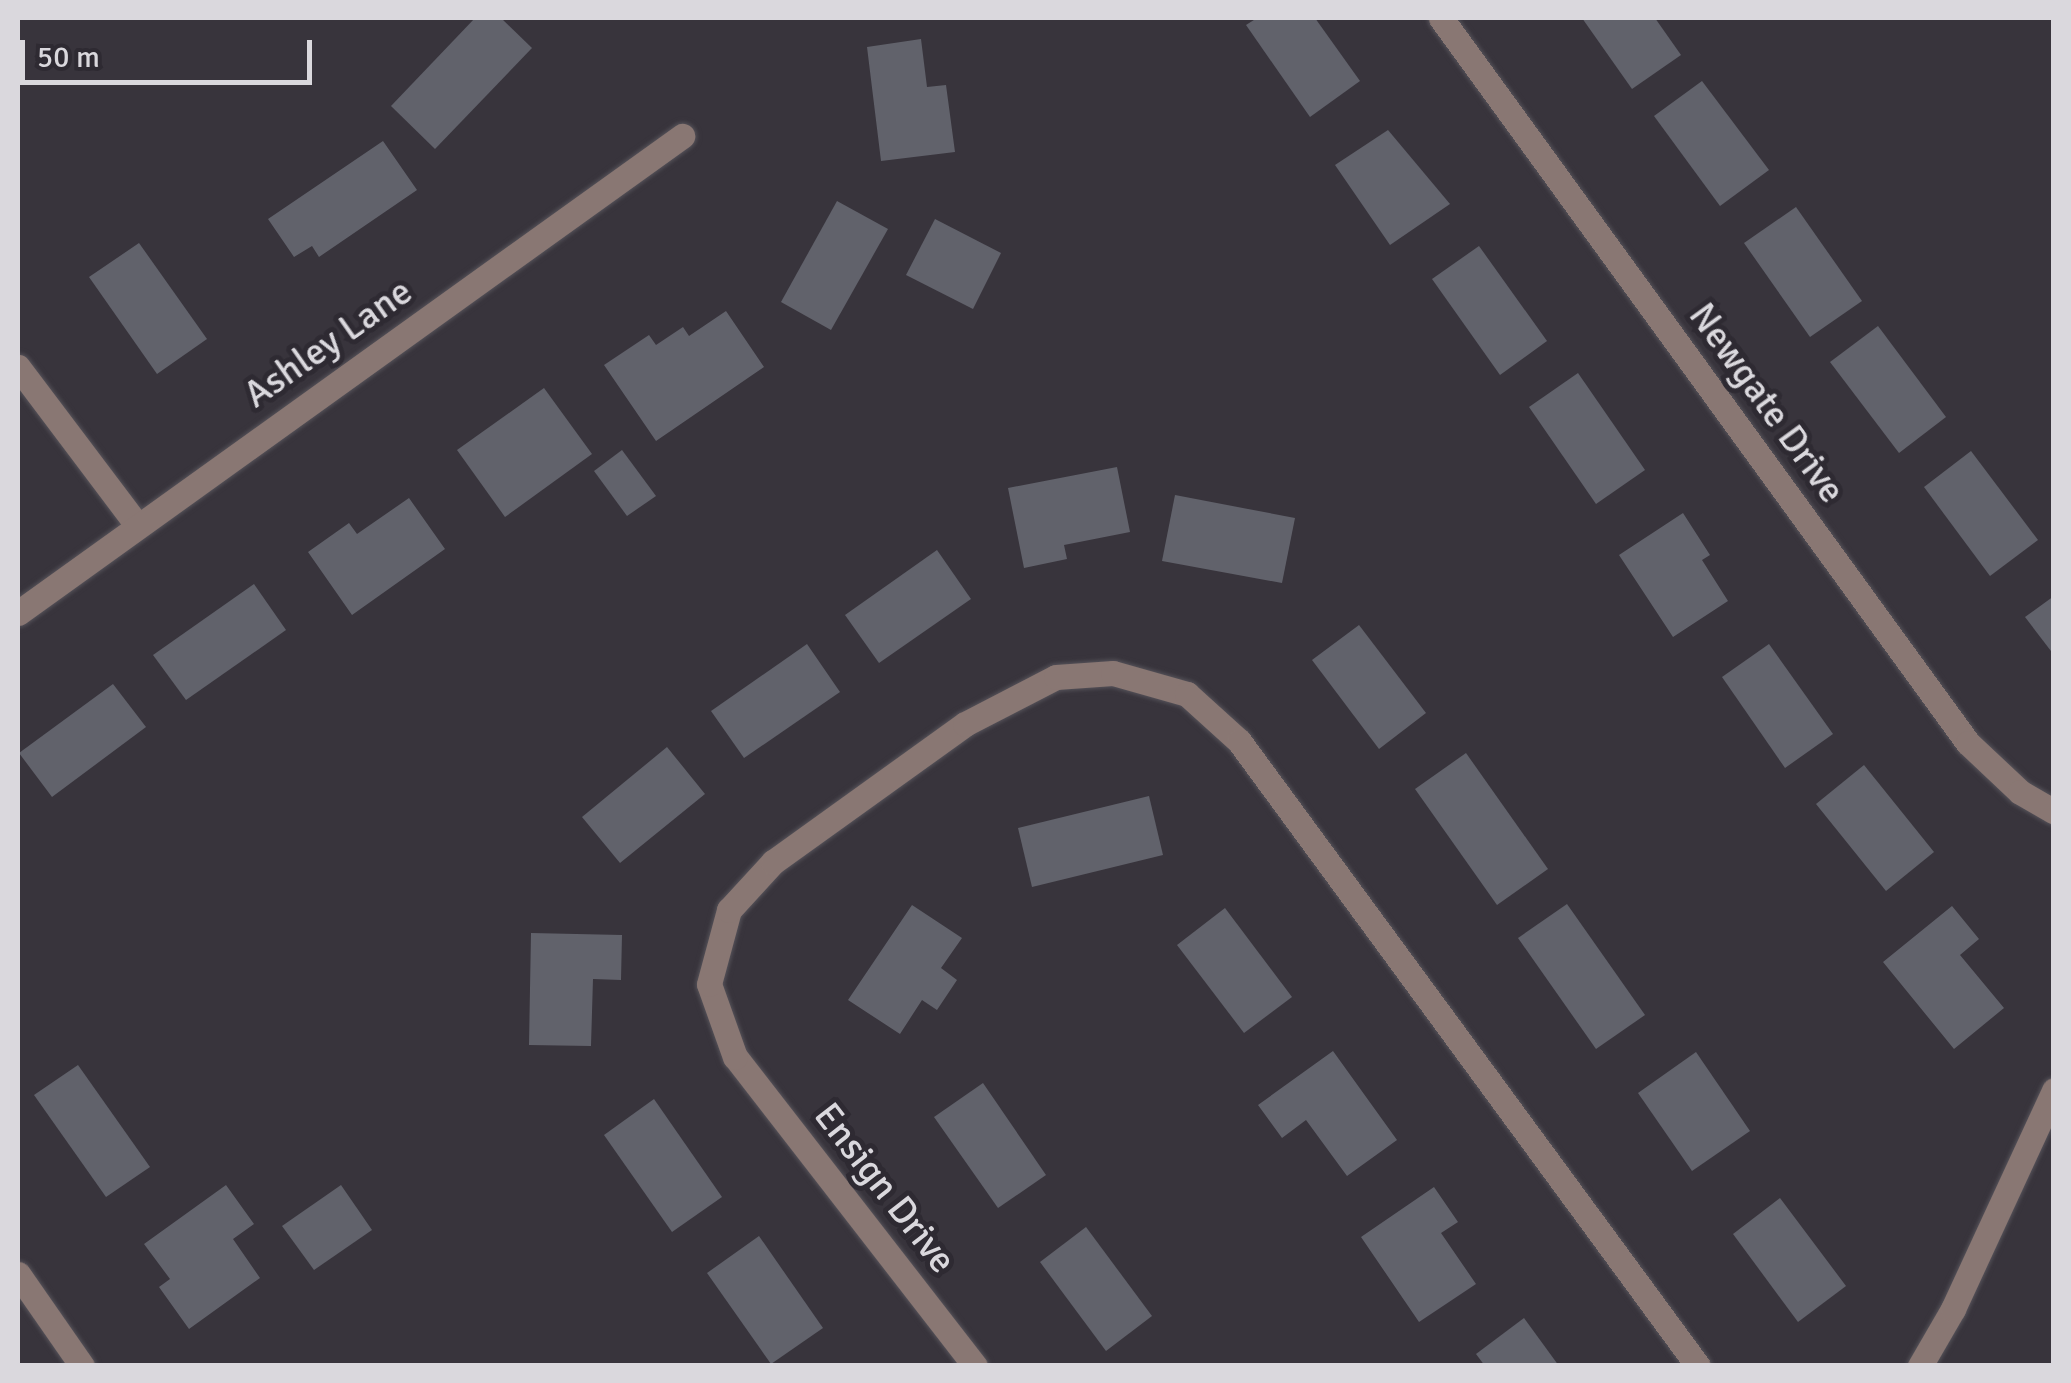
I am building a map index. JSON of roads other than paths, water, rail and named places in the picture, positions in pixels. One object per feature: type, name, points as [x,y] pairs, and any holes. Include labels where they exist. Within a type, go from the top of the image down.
[{"type":"street","name":"Newgate Drive","points":[[1441,18],[1968,744],[2020,792],[2054,812]]},
{"type":"street","name":"Ashley Lane","points":[[18,613],[682,136]]},
{"type":"street","points":[[18,367],[137,525]]},
{"type":"street","name":"Ensign Drive","points":[[975,1366],[735,1057],[709,984],[729,910],[773,862],[965,724],[1056,676],[1113,674],[1187,694],[1279,788],[1698,1366]]},
{"type":"street","points":[[1920,1366],[1953,1309],[2054,1090]]},
{"type":"street","points":[[18,1274],[82,1366]]}]
